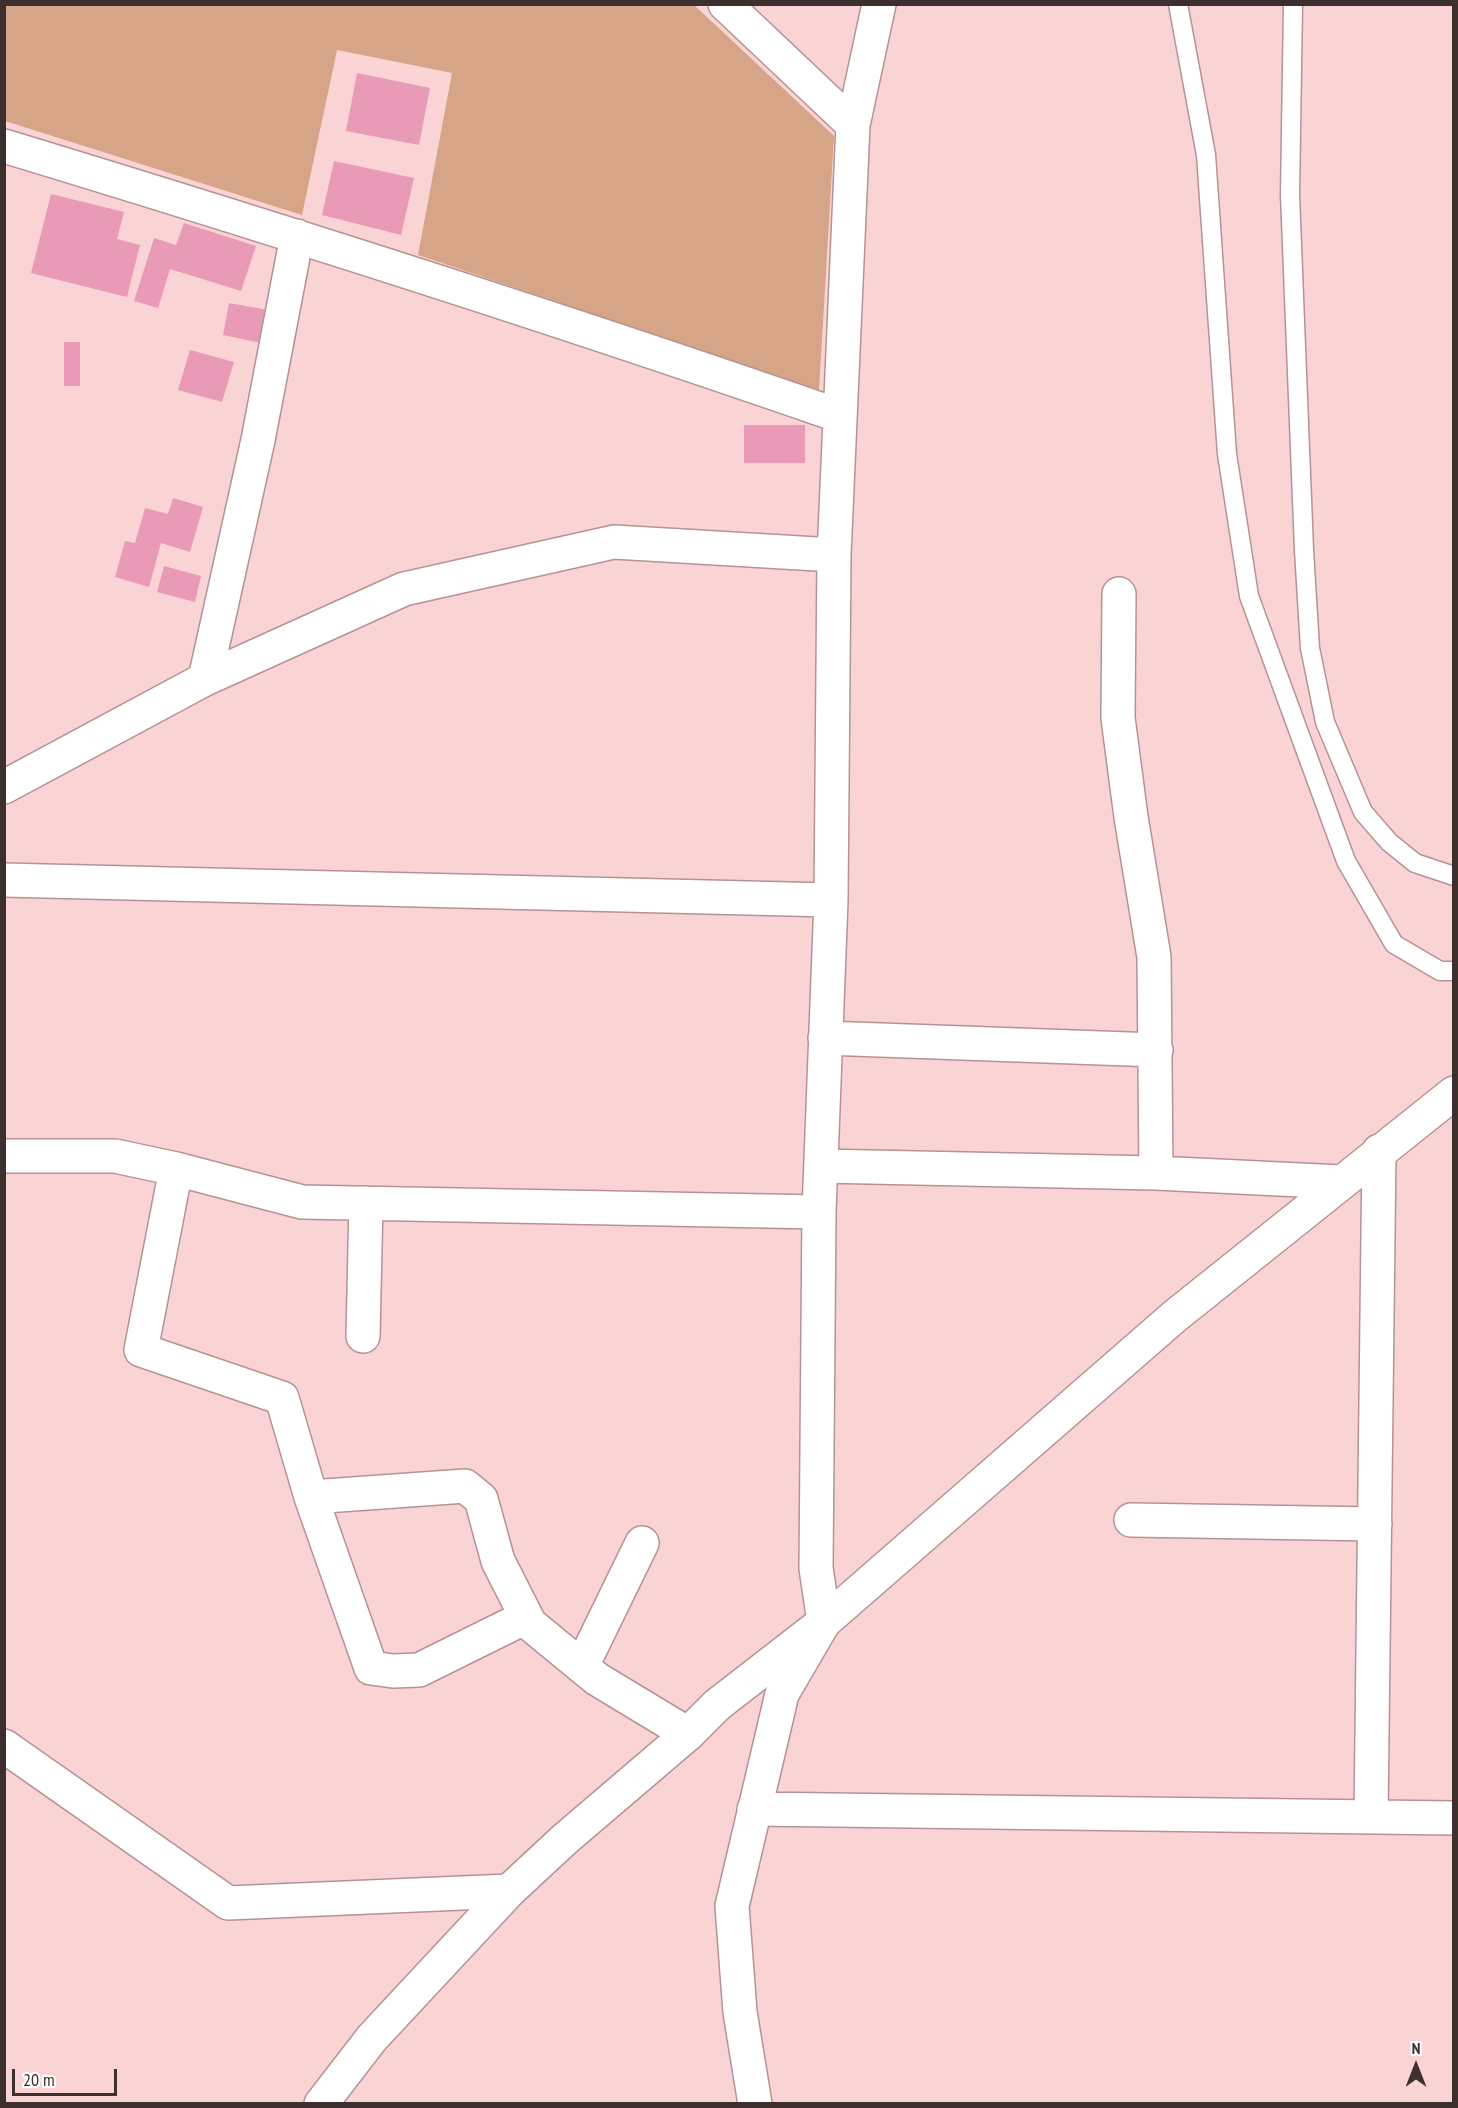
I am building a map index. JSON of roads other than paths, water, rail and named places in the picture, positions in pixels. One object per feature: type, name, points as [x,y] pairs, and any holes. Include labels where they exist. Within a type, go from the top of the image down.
[{"type":"street","points":[[725,4],[853,125]]},
{"type":"street","points":[[755,2103],[741,2012],[732,1906],[783,1694],[824,1622],[816,1568],[819,1212],[831,900],[834,555],[853,125],[879,4]]},
{"type":"street","points":[[4,146],[297,236],[642,347],[840,416]]},
{"type":"street","points":[[205,679],[258,440],[297,236]]},
{"type":"street","points":[[4,787],[205,679],[404,589],[614,542],[834,555]]},
{"type":"street","points":[[1119,594],[1118,718],[1131,817],[1154,957],[1156,1173]]},
{"type":"street","points":[[4,880],[831,900]]},
{"type":"street","points":[[825,1038],[1156,1050]]},
{"type":"street","points":[[321,2103],[372,2038],[509,1891],[565,1839],[688,1734],[717,1705],[824,1622],[1175,1316],[1454,1093]]},
{"type":"street","points":[[1371,1817],[1380,1151]]},
{"type":"street","points":[[4,1156],[115,1156],[176,1169],[302,1202],[819,1212]]},
{"type":"street","points":[[821,1166],[1156,1173],[1341,1182]]},
{"type":"street","points":[[176,1169],[141,1350],[282,1398],[310,1497],[371,1668],[393,1671],[419,1670],[526,1617]]},
{"type":"street","points":[[363,1336],[366,1203]]},
{"type":"street","points":[[310,1497],[465,1486],[481,1499],[498,1561],[530,1624],[597,1678],[688,1734]]},
{"type":"street","points":[[1131,1520],[1375,1524]]},
{"type":"street","points":[[582,1666],[642,1543]]},
{"type":"street","points":[[4,1746],[228,1903],[509,1891]]},
{"type":"street","points":[[754,1809],[1454,1818]]},
{"type":"lane","points":[[1178,4],[1206,155],[1227,454],[1249,596],[1346,861],[1394,944],[1440,971],[1454,971]]},
{"type":"lane","points":[[1293,4],[1290,195],[1310,648],[1325,722],[1363,812],[1389,842],[1415,863],[1454,876]]}]
